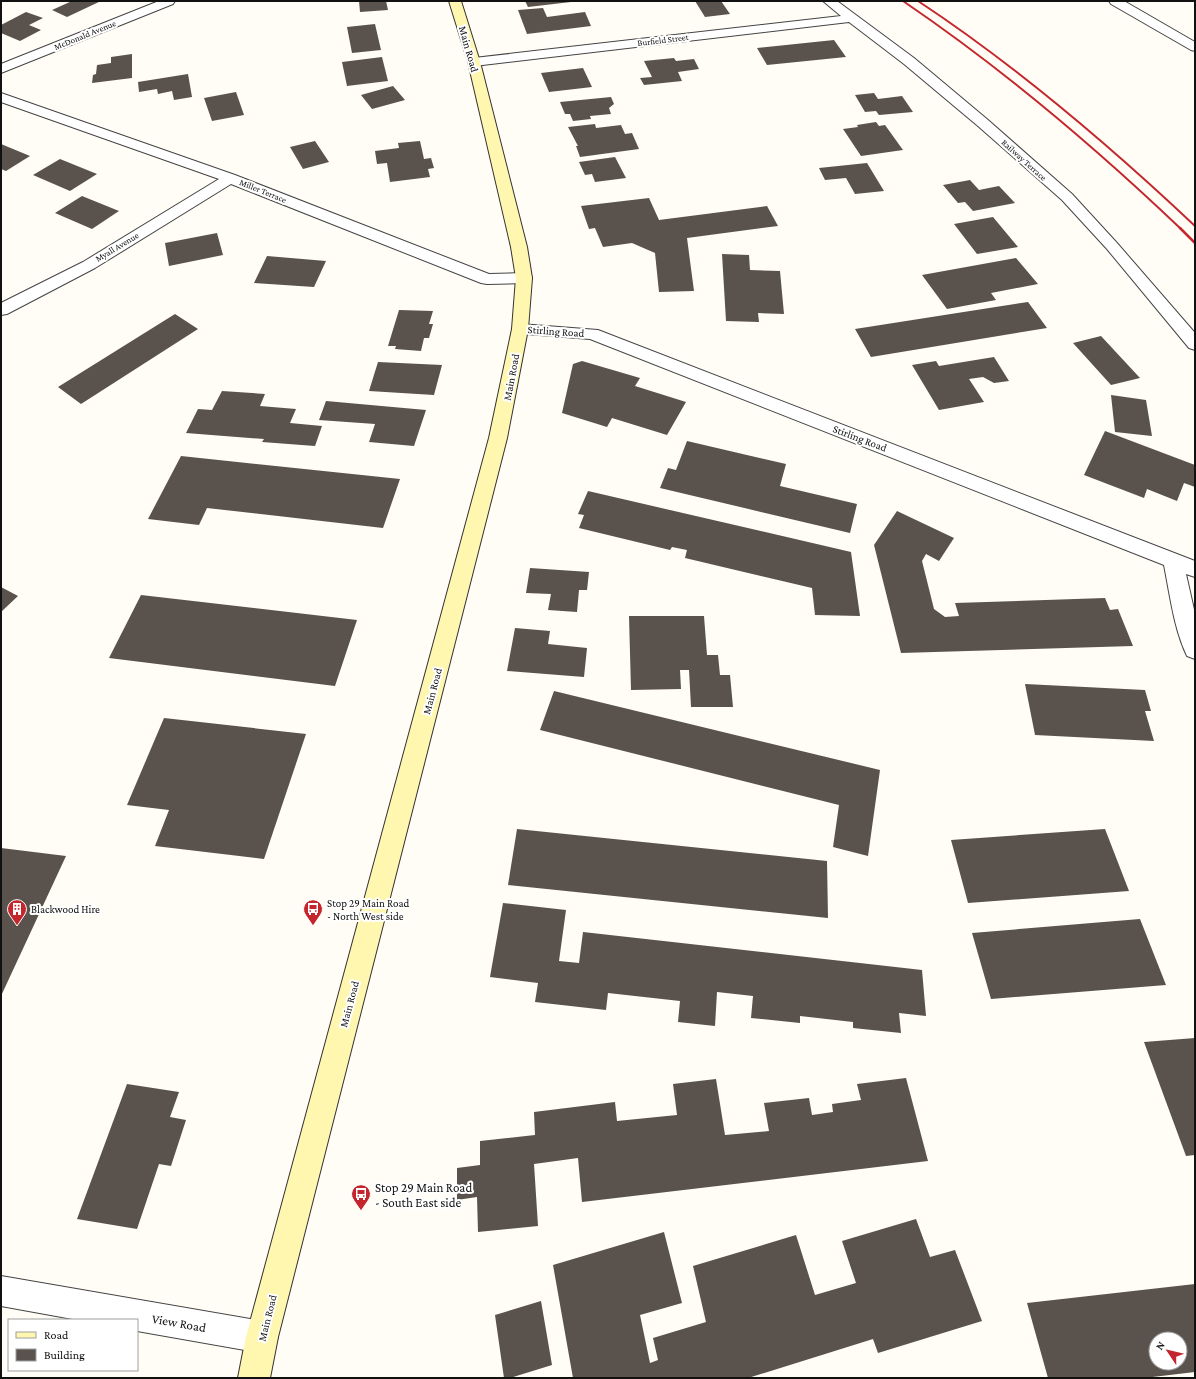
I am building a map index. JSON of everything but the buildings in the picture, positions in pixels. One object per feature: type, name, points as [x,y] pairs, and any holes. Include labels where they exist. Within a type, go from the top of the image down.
[{"type":"main road","name":"Main Road","points":[[254,1378],[262,1337],[498,438],[520,329],[524,278],[519,247],[474,62],[455,1]]},
{"type":"street","name":"McDonald Avenue","points":[[1,68],[169,1]]},
{"type":"street","name":"Railway Terrace","points":[[829,1],[909,61],[983,123],[1067,197],[1137,274],[1195,344]]},
{"type":"street","points":[[1115,1],[1195,47]]},
{"type":"street","name":"Burfield Street","points":[[474,62],[853,18]]},
{"type":"street","name":"Miller Terrace","points":[[1,97],[230,178],[487,279],[524,278]]},
{"type":"street","name":"Myall Avenue","points":[[1,310],[88,265],[230,178]]},
{"type":"street","name":"Stirling Road","points":[[520,329],[592,334],[1195,569]]},
{"type":"street","points":[[1173,560],[1187,626],[1195,650]]},
{"type":"street","name":"View Road","points":[[1,1291],[262,1337]]},
{"type":"railway","points":[[903,1],[940,27],[1047,109],[1115,168],[1181,229]]},
{"type":"railway","points":[[918,1],[991,52],[1027,80],[1095,136],[1195,226]]},
{"type":"railway","points":[[1181,229],[1195,243]]},
{"type":"place","name":"Blackwood Hire","points":[[17,926]]},
{"type":"place","name":"Stop 29 Main Road - North West side","points":[[313,926]]},
{"type":"place","name":"Stop 29 Main Road - South East side","points":[[361,1211]]}]
